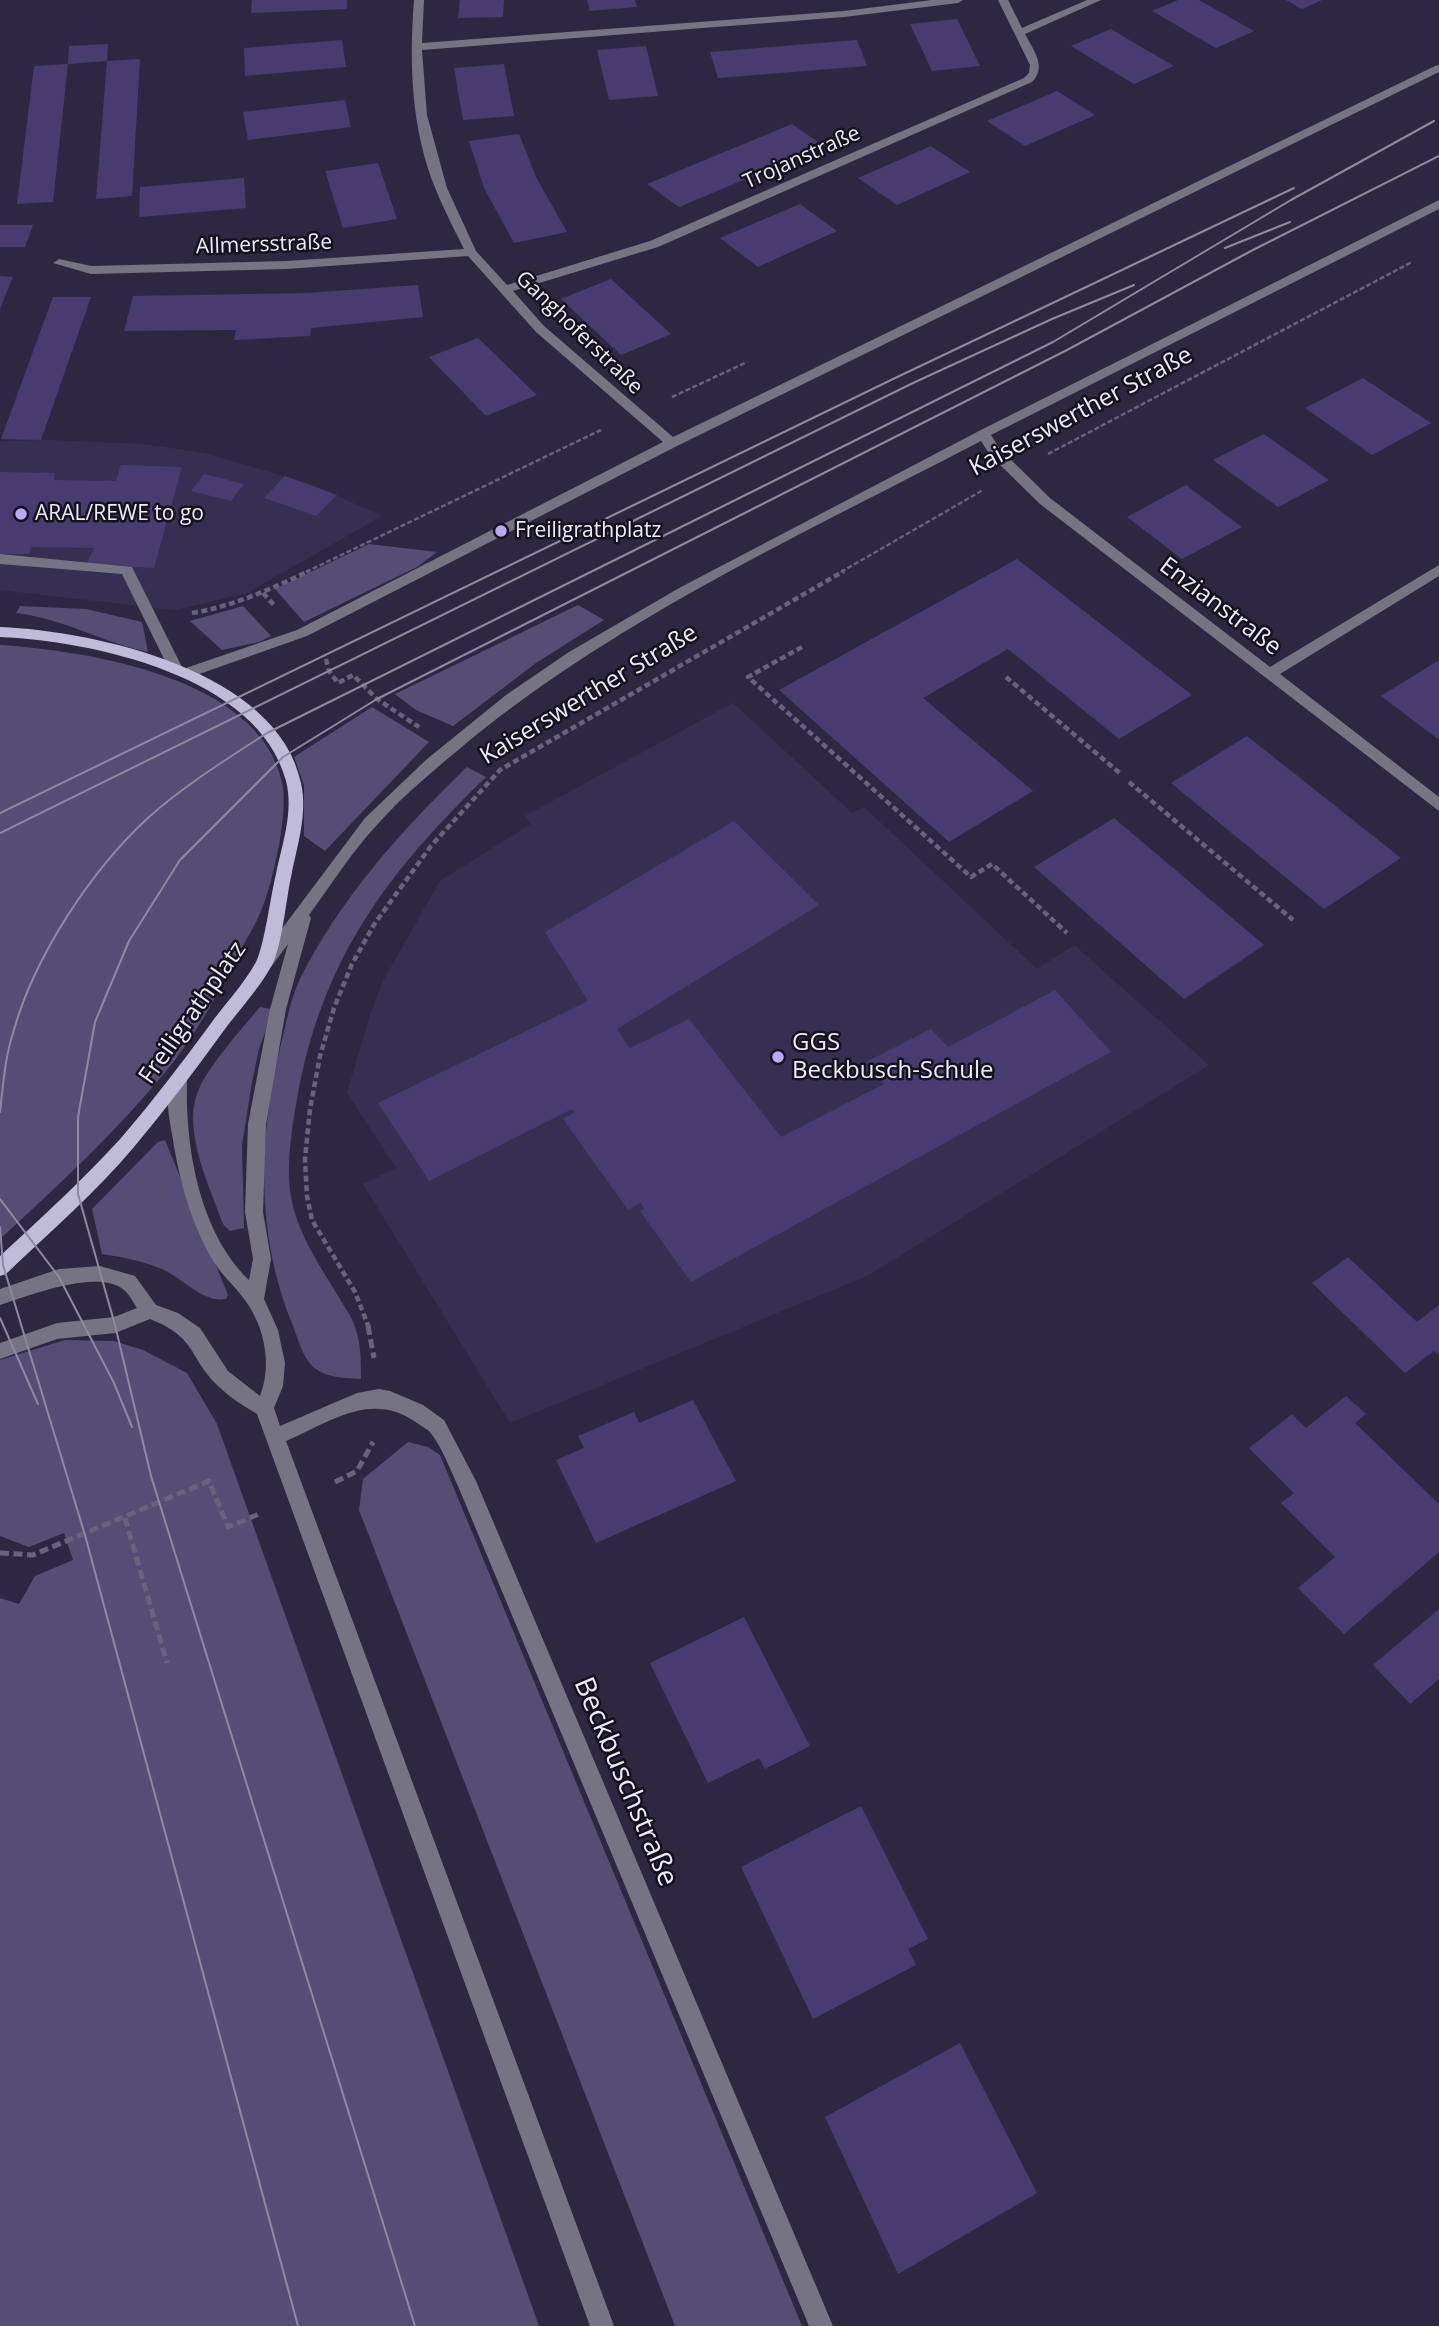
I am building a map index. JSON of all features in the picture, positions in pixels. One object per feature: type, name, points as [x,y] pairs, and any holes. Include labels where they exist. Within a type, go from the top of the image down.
[{"type":"main road","name":"Freiligrathplatz","points":[[0,632],[28,632],[84,642],[182,671],[233,699],[248,711],[267,733],[293,776],[296,816],[265,962],[178,1080],[127,1143],[0,1268]]},
{"type":"street","name":"Ganghoferstraße","points":[[419,0],[416,47],[421,115],[442,188],[471,252],[540,329],[672,443]]},
{"type":"street","points":[[416,47],[844,13],[958,0]]},
{"type":"street","name":"Trojanstraße","points":[[504,290],[654,244],[1028,80],[1034,74],[1035,65],[1003,0]]},
{"type":"street","points":[[1021,32],[1096,0]]},
{"type":"street","points":[[0,559],[127,570],[182,671],[302,633],[672,443],[1439,68]]},
{"type":"street","name":"Kaiserswerther Straße","points":[[265,962],[370,822],[452,748],[512,699],[607,636],[686,590],[984,434],[1439,204]]},
{"type":"street","name":"Allmersstraße","points":[[59,263],[91,270],[119,270],[287,265],[471,252]]},
{"type":"street","name":"Enzianstraße","points":[[984,434],[995,452],[1045,501],[1439,805]]},
{"type":"street","points":[[1269,674],[1439,570]]},
{"type":"street","points":[[255,1300],[262,1258],[254,1212],[253,1167],[257,1124],[278,1009],[305,909]]},
{"type":"street","points":[[178,1080],[178,1124],[190,1181],[203,1218],[224,1265],[255,1300],[273,1345],[275,1381],[264,1408]]},
{"type":"street","points":[[0,1297],[59,1278],[100,1273],[129,1282],[150,1311],[172,1319],[193,1334],[221,1377],[242,1395],[264,1408],[602,2326]]},
{"type":"street","points":[[0,1351],[57,1331],[115,1325],[150,1311]]},
{"type":"street","points":[[275,1437],[357,1402],[379,1398]]},
{"type":"street","name":"Beckbuschstraße","points":[[379,1398],[416,1411],[437,1426],[466,1481],[821,2326]]},
{"type":"path","name":"Kaiserswerther Straße","points":[[125,1518],[209,1481],[229,1527],[357,1471],[376,1436],[379,1398],[372,1338],[355,1292],[309,1210],[304,1154],[314,1074],[334,1002],[363,939],[392,892],[444,827],[500,770],[1016,471],[1415,261]]},
{"type":"path","points":[[263,593],[325,654],[329,671],[338,683],[353,675],[377,699],[452,748],[500,770]]},
{"type":"path","points":[[802,647],[748,677],[971,877],[992,864],[1067,933]]},
{"type":"path","points":[[1006,677],[1122,775]]},
{"type":"path","points":[[1129,782],[1293,920]]},
{"type":"path","points":[[0,1553],[33,1555],[125,1518],[167,1663]]},
{"type":"shaded area","points":[[0,441],[142,444],[205,453],[313,485],[382,516],[247,593],[175,610],[0,590]]},
{"type":"shaded area","points":[[369,544],[437,552],[417,567],[304,622],[275,589]]},
{"type":"shaded area","points":[[578,605],[604,620],[536,663],[453,726],[416,710],[395,694]]},
{"type":"shaded area","points":[[20,606],[86,609],[142,622],[148,652],[114,643],[51,620],[16,613]]},
{"type":"shaded area","points":[[243,606],[271,636],[259,642],[222,650],[190,621]]},
{"type":"shaded area","points":[[0,645],[78,654],[122,663],[165,676],[206,694],[241,717],[267,746],[282,782],[284,795],[279,847],[266,899],[259,917],[197,1028],[167,1070],[128,1115],[0,1239]]},
{"type":"shaded area","name":"GGS Beckbusch-Schule","points":[[733,703],[852,813],[864,807],[1037,969],[1074,945],[1209,1065],[867,1276],[510,1423],[363,1184],[396,1168],[347,1093],[370,1015],[383,981],[440,881],[531,824],[525,816]]},
{"type":"shaded area","points":[[372,707],[429,742],[325,851],[304,836],[304,785],[294,757]]},
{"type":"shaded area","points":[[467,767],[486,777],[450,813],[389,885],[363,922],[341,961],[323,1003],[308,1049],[297,1099],[289,1169],[294,1210],[308,1245],[352,1320],[360,1346],[361,1379],[334,1376],[323,1373],[309,1363],[281,1291],[272,1256],[264,1184],[268,1112],[274,1076],[297,986],[334,920],[374,866]]},
{"type":"shaded area","points":[[260,1007],[270,1009],[271,1016],[259,1049],[242,1146],[244,1228],[230,1231],[223,1224],[205,1177],[193,1125],[194,1109],[197,1094],[208,1073]]},
{"type":"shaded area","points":[[165,1140],[228,1295],[226,1299],[201,1294],[155,1266],[102,1254],[92,1209],[158,1142]]},
{"type":"shaded area","points":[[65,1340],[114,1341],[143,1350],[187,1373],[217,1424],[539,2326],[0,2326],[0,1598],[19,1604],[35,1576],[73,1560],[64,1533],[29,1547],[0,1536],[0,1360]]},
{"type":"shaded area","points":[[408,1442],[428,1447],[440,1455],[802,2326],[675,2326],[359,1510],[363,1479]]},
{"type":"building","points":[[252,0],[347,0],[347,9],[251,13]]},
{"type":"building","points":[[460,0],[504,0],[503,17],[458,18]]},
{"type":"building","points":[[587,0],[635,0],[637,7],[590,11]]},
{"type":"building","points":[[1178,0],[1199,0],[1254,31],[1216,48],[1152,11]]},
{"type":"building","points":[[1286,0],[1322,0],[1302,9]]},
{"type":"building","points":[[957,19],[980,66],[932,71],[910,24]]},
{"type":"building","points":[[1111,29],[1174,66],[1134,84],[1071,46]]},
{"type":"building","points":[[342,40],[346,67],[245,76],[244,48]]},
{"type":"building","points":[[857,40],[867,66],[718,78],[710,52]]},
{"type":"building","points":[[108,44],[107,61],[68,64],[69,46]]},
{"type":"building","points":[[646,46],[658,96],[609,100],[597,50]]},
{"type":"building","points":[[140,59],[132,196],[96,199],[107,61]]},
{"type":"building","points":[[68,64],[53,202],[17,204],[34,66]]},
{"type":"building","points":[[504,64],[514,116],[463,120],[454,68]]},
{"type":"building","points":[[1057,91],[1095,115],[1025,146],[987,121]]},
{"type":"building","points":[[345,100],[351,127],[248,140],[243,112]]},
{"type":"building","points":[[792,124],[824,146],[679,207],[647,184]]},
{"type":"building","points":[[519,134],[536,177],[567,232],[514,243],[484,188],[469,141]]},
{"type":"building","points":[[931,146],[970,172],[897,205],[858,178]]},
{"type":"building","points":[[378,163],[397,219],[343,228],[325,171]]},
{"type":"building","points":[[244,178],[246,208],[139,217],[140,187]]},
{"type":"building","points":[[800,204],[837,231],[758,267],[720,238]]},
{"type":"building","points":[[0,225],[33,225],[25,247],[0,247]]},
{"type":"building","points":[[0,276],[13,277],[0,309]]},
{"type":"building","points":[[611,279],[671,334],[621,355],[561,299]]},
{"type":"building","points":[[418,285],[423,317],[311,328],[310,336],[234,340],[236,330],[124,331],[133,296],[307,293]]},
{"type":"building","points":[[53,297],[91,297],[41,440],[1,439]]},
{"type":"building","points":[[478,338],[537,395],[486,416],[429,357]]},
{"type":"building","points":[[1363,378],[1431,423],[1372,455],[1305,408]]},
{"type":"building","points":[[1264,434],[1329,480],[1278,507],[1213,460]]},
{"type":"building","points":[[121,465],[182,467],[154,568],[86,565],[94,548],[31,547],[29,554],[0,554],[0,472],[55,473],[54,480],[116,481]]},
{"type":"building","points":[[204,474],[244,484],[231,501],[191,491]]},
{"type":"building","points":[[285,476],[337,495],[316,516],[264,498]]},
{"type":"building","points":[[1186,485],[1242,527],[1182,559],[1127,517]]},
{"type":"building","points":[[1017,559],[1192,695],[1119,739],[1008,649],[923,698],[1033,791],[949,842],[779,690]]},
{"type":"building","points":[[1439,660],[1439,740],[1381,696]]},
{"type":"building","points":[[1247,736],[1401,858],[1324,909],[1171,783]]},
{"type":"building","points":[[1114,818],[1264,945],[1184,999],[1034,867]]},
{"type":"building","points":[[734,821],[819,905],[617,1029],[630,1048],[689,1019],[781,1137],[884,1084],[866,1062],[931,1029],[948,1047],[1055,990],[1111,1052],[691,1282],[640,1211],[644,1209],[641,1203],[628,1210],[563,1119],[575,1112],[572,1109],[429,1181],[378,1103],[588,1001],[545,932]]},
{"type":"building","points":[[1348,1257],[1417,1322],[1439,1305],[1439,1355],[1434,1351],[1405,1373],[1312,1283]]},
{"type":"building","points":[[1346,1396],[1366,1414],[1355,1423],[1439,1504],[1439,1552],[1344,1634],[1298,1588],[1335,1557],[1281,1503],[1294,1493],[1249,1448],[1292,1414],[1306,1428]]},
{"type":"building","points":[[693,1400],[736,1481],[596,1543],[556,1460],[584,1448],[578,1436],[634,1412],[639,1423]]},
{"type":"building","points":[[1439,1609],[1439,1679],[1410,1704],[1373,1665]]},
{"type":"building","points":[[744,1617],[810,1746],[765,1769],[759,1758],[708,1783],[650,1663]]},
{"type":"building","points":[[861,1806],[928,1939],[908,1949],[916,1965],[813,2019],[741,1867]]},
{"type":"building","points":[[960,2043],[1037,2193],[898,2274],[825,2117]]},
{"type":"tram line","points":[[0,1112],[8,1052],[22,1004],[67,916],[127,838],[163,805],[206,773],[267,733],[1053,342],[1291,200],[1434,121]]},
{"type":"tram line","points":[[415,2326],[151,1476],[115,1325],[78,1194],[78,1117],[95,1022],[129,941],[180,860],[283,757],[377,699],[1067,350],[1251,251],[1439,156]]},
{"type":"tram line","points":[[0,813],[891,380],[1294,188]]},
{"type":"tram line","points":[[1225,248],[1290,222]]},
{"type":"tram line","points":[[0,833],[913,383],[1052,319],[1134,285]]},
{"type":"tram line","points":[[0,1199],[59,1277],[114,1383],[132,1427]]},
{"type":"tram line","points":[[0,1227],[3,1265],[85,1535],[298,2326]]},
{"type":"tram line","points":[[0,1318],[38,1404]]},
{"type":"place","name":"ARAL/REWE to go","points":[[21,514]]},
{"type":"place","name":"Freiligrathplatz","points":[[501,531]]},
{"type":"place","name":"GGS Beckbusch-Schule","points":[[778,1057]]}]
